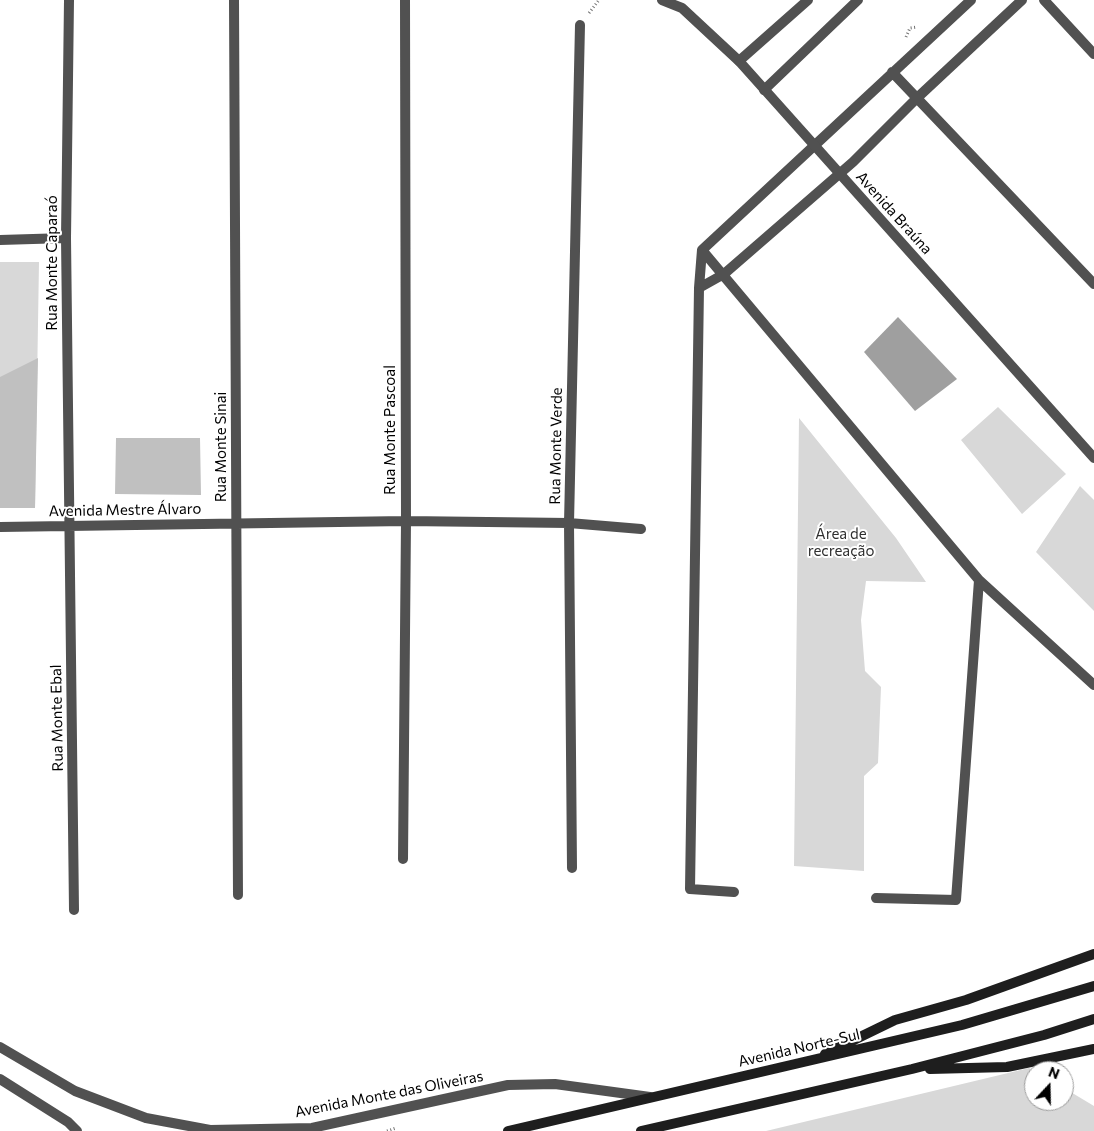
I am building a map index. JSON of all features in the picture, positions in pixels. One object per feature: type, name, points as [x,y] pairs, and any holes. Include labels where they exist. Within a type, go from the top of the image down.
[{"type":"main road","points":[[808,1062],[895,1020],[966,1000],[1094,954]]},
{"type":"main road","name":"Avenida Norte-Sul","points":[[508,1131],[962,1025],[1094,986]]},
{"type":"main road","points":[[641,1131],[912,1069],[1044,1035],[1094,1019]]},
{"type":"main road","points":[[912,1069],[1007,1067],[1094,1049]]},
{"type":"street","name":"Rua Monte Caparaó","points":[[69,0],[66,238],[70,525]]},
{"type":"street","name":"Rua Monte Sinai","points":[[234,0],[238,895]]},
{"type":"street","name":"Rua Monte Pascoal","points":[[403,859],[406,521],[405,0]]},
{"type":"street","name":"Avenida Braúna","points":[[662,0],[682,8],[739,61],[1094,458]]},
{"type":"street","points":[[739,61],[808,0]]},
{"type":"street","points":[[734,892],[690,890],[699,288],[702,250],[971,0]]},
{"type":"street","points":[[699,288],[724,274],[839,174],[1022,0]]},
{"type":"street","points":[[1044,0],[1094,54]]},
{"type":"street","points":[[764,90],[855,1]]},
{"type":"street","name":"Rua Monte Verde","points":[[572,868],[570,523],[580,25]]},
{"type":"street","points":[[892,72],[1094,284]]},
{"type":"street","points":[[0,240],[66,238]]},
{"type":"street","points":[[702,250],[979,580],[1094,685]]},
{"type":"street","name":"Avenida Mestre Álvaro","points":[[0,527],[406,521],[570,523],[641,529]]},
{"type":"street","name":"Rua Monte Ebal","points":[[70,525],[74,910]]},
{"type":"street","points":[[876,898],[956,900],[979,580]]},
{"type":"street","name":"Avenida Monte das Oliveiras","points":[[0,1047],[75,1091],[146,1118],[210,1130],[312,1128],[508,1085],[555,1084],[651,1098]]},
{"type":"street","points":[[0,1079],[68,1122],[77,1131]]},
{"type":"green space","points":[[0,262],[39,262],[35,508],[0,508]]},
{"type":"green space","points":[[998,407],[1066,474],[1022,514],[961,440]]},
{"type":"green space","name":"Área de recreação","points":[[799,418],[896,538],[926,582],[866,581],[861,620],[865,671],[881,687],[878,763],[864,776],[864,871],[794,866]]},
{"type":"green space","points":[[1080,486],[1094,500],[1094,611],[1036,552]]},
{"type":"green space","points":[[1024,1069],[1024,1111],[1074,1111],[1074,1094],[1094,1106],[1094,1131],[766,1131]]},
{"type":"shaded area","points":[[898,317],[957,379],[915,411],[864,352]]},
{"type":"building","points":[[38,358],[35,508],[0,508],[0,377]]},
{"type":"building","points":[[116,438],[200,438],[201,495],[115,494]]}]
